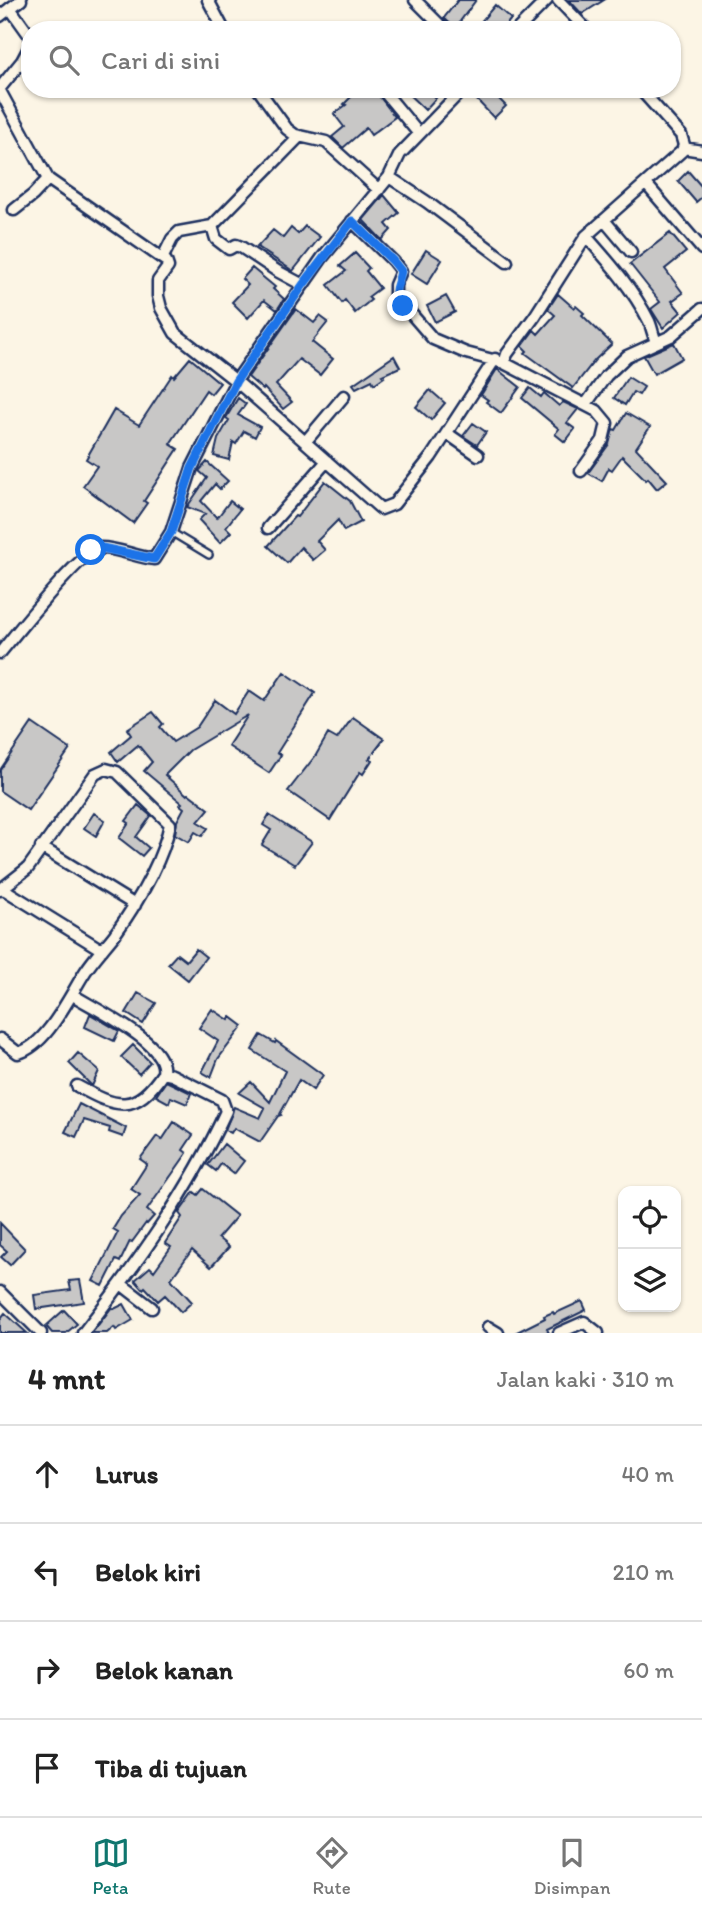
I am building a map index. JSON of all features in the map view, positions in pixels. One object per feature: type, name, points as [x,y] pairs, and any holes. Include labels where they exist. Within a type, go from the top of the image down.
[{"type":"street","points":[[0,16],[21,0]]},
{"type":"street","points":[[208,0],[219,21]]},
{"type":"street","points":[[415,0],[437,21]]},
{"type":"street","points":[[526,21],[547,0]]},
{"type":"street","points":[[558,0],[578,21]]},
{"type":"street","points":[[10,8],[21,23]]},
{"type":"street","points":[[21,62],[0,90],[48,179],[163,257],[168,267],[158,281],[158,296],[161,308],[176,333],[236,381],[382,509],[394,503],[448,434],[499,361],[535,316],[586,236],[678,157],[684,140],[648,98]]},
{"type":"street","points":[[265,98],[287,129],[299,137],[326,142],[379,190]]},
{"type":"street","points":[[389,98],[419,134]]},
{"type":"street","points":[[0,653],[91,550],[102,548],[154,559],[171,532],[192,468],[236,381],[303,285],[389,177],[400,154],[454,98]]},
{"type":"street","points":[[163,257],[172,239],[179,232],[212,226],[299,137]]},
{"type":"street","points":[[683,148],[702,151]]},
{"type":"street","points":[[389,177],[507,262]]},
{"type":"street","points":[[14,210],[48,179]]},
{"type":"street","points":[[646,184],[702,249]]},
{"type":"street","points":[[604,220],[631,252]]},
{"type":"street","points":[[352,221],[401,271],[395,285],[395,295],[433,339],[466,353],[499,361],[597,411],[607,423],[603,440],[581,471]]},
{"type":"street","points":[[212,226],[216,239],[229,249],[236,245],[241,247],[303,285]]},
{"type":"street","points":[[586,236],[622,277],[649,320],[656,342]]},
{"type":"street","points":[[586,404],[606,376],[627,356],[671,337],[702,309]]},
{"type":"street","points":[[306,441],[344,396]]},
{"type":"street","points":[[448,434],[478,455]]},
{"type":"street","points":[[268,528],[327,461]]},
{"type":"street","points":[[0,1039],[18,1053],[24,1052],[42,1037],[74,995],[84,973],[102,950],[135,905],[162,851],[170,824],[117,772],[106,769],[95,774],[28,867],[1,889],[102,950]]},
{"type":"street","points":[[41,846],[135,905]]},
{"type":"street","points":[[74,995],[138,1034],[151,1046],[164,1068],[145,1097],[129,1104],[96,1097],[77,1086]]},
{"type":"street","points":[[83,1333],[121,1284],[196,1169],[226,1111],[222,1100],[163,1073]]},
{"type":"street","points":[[121,1284],[152,1308]]},
{"type":"street","points":[[0,1292],[40,1333]]},
{"type":"street","points":[[559,1333],[584,1322],[598,1333]]},
{"type":"street","points":[[488,1326],[498,1333]]},
{"type":"lane","points":[[171,532],[209,555]]},
{"type":"building","points":[[458,0],[476,0],[460,21],[447,21],[444,18]]},
{"type":"building","points":[[569,0],[604,0],[582,14]]},
{"type":"building","points":[[495,5],[511,19],[509,21],[482,21]]},
{"type":"building","points":[[350,98],[381,98],[395,117],[371,135],[366,128],[343,148],[332,137],[344,127],[334,114],[346,105],[344,104]]},
{"type":"building","points":[[412,98],[436,98],[425,110]]},
{"type":"building","points":[[475,98],[500,98],[506,106],[494,118]]},
{"type":"building","points":[[688,171],[702,187],[702,197],[696,202],[678,181]]},
{"type":"building","points":[[384,195],[399,213],[386,224],[391,230],[382,240],[363,220]]},
{"type":"building","points":[[305,226],[320,237],[293,271],[257,247],[273,230],[283,238],[291,228],[298,234]]},
{"type":"building","points":[[670,233],[686,252],[665,269],[683,293],[672,301],[681,312],[663,328],[651,309],[660,302],[630,264]]},
{"type":"building","points":[[426,250],[442,260],[427,284],[411,274]]},
{"type":"building","points":[[355,253],[369,268],[366,271],[380,288],[368,297],[371,300],[355,313],[345,300],[342,303],[328,285],[346,271],[340,266]]},
{"type":"building","points":[[252,268],[275,287],[273,289],[284,299],[277,310],[264,300],[248,318],[232,302],[248,285],[242,279]]},
{"type":"building","points":[[558,294],[584,313],[582,315],[612,344],[595,360],[573,388],[525,353],[527,351],[522,346],[534,330],[538,334],[555,315],[548,309]]},
{"type":"building","points":[[446,296],[455,312],[435,322],[427,306]]},
{"type":"building","points":[[296,309],[314,323],[320,316],[328,322],[312,342],[333,359],[320,375],[299,359],[276,385],[292,402],[283,409],[264,388],[263,390],[248,377]]},
{"type":"building","points":[[674,343],[682,358],[654,374],[644,356]]},
{"type":"building","points":[[394,356],[400,367],[382,375],[384,377],[374,384],[372,380],[356,388],[353,384]]},
{"type":"building","points":[[190,358],[220,383],[211,394],[206,390],[170,444],[178,449],[133,523],[83,486],[97,466],[86,459],[114,410],[139,425],[172,375],[174,377]]},
{"type":"building","points":[[497,369],[520,387],[501,413],[481,395]]},
{"type":"building","points":[[628,377],[644,387],[639,395],[633,392],[625,405],[614,398]]},
{"type":"building","points":[[530,388],[541,397],[544,393],[559,406],[563,402],[578,409],[567,423],[575,429],[565,442],[555,434],[559,429],[522,398]]},
{"type":"building","points":[[430,390],[445,403],[431,420],[416,407]]},
{"type":"building","points":[[238,398],[246,404],[238,415],[260,427],[255,437],[244,431],[236,444],[233,442],[229,460],[214,456],[218,439],[229,420],[226,418]]},
{"type":"building","points":[[626,413],[650,427],[636,448],[667,481],[657,489],[622,456],[612,470],[609,468],[602,481],[588,473],[609,444],[613,429],[616,430]]},
{"type":"building","points":[[473,423],[486,432],[477,445],[463,436]]},
{"type":"building","points":[[207,462],[228,481],[220,489],[215,484],[201,501],[217,518],[230,501],[240,509],[226,527],[231,532],[220,543],[199,520],[205,514],[187,507],[207,478],[199,471]]},
{"type":"building","points":[[325,481],[350,501],[361,522],[344,531],[338,520],[317,541],[325,550],[313,560],[301,547],[287,563],[268,546],[295,516],[297,517]]},
{"type":"building","points":[[284,672],[315,693],[277,753],[281,755],[269,773],[228,746],[248,715],[190,750],[165,775],[187,795],[209,809],[198,822],[208,828],[202,836],[195,832],[189,842],[175,834],[177,821],[184,808],[180,805],[182,803],[144,771],[152,762],[138,745],[118,762],[111,752],[131,735],[127,729],[153,712],[163,724],[160,727],[173,742],[197,727],[215,700],[234,714],[249,691],[264,701]]},
{"type":"building","points":[[353,717],[384,739],[330,820],[288,791],[316,755],[328,734],[337,739]]},
{"type":"building","points":[[32,723],[70,749],[28,810],[0,791],[0,770]]},
{"type":"building","points":[[138,805],[151,816],[136,837],[149,848],[142,856],[119,838],[129,823],[126,821]]},
{"type":"building","points":[[94,813],[105,820],[96,836],[84,828]]},
{"type":"building","points":[[269,815],[312,842],[295,865],[262,845],[271,830],[263,825]]},
{"type":"building","points":[[196,949],[206,957],[188,980],[168,964],[177,954],[186,961]]},
{"type":"building","points":[[138,993],[156,1003],[143,1024],[126,1013]]},
{"type":"building","points":[[212,1009],[229,1020],[231,1017],[243,1026],[218,1059],[211,1077],[202,1072],[218,1041],[199,1028]]},
{"type":"building","points":[[90,1014],[119,1031],[114,1041],[85,1027]]},
{"type":"building","points":[[261,1035],[275,1043],[276,1041],[323,1075],[313,1090],[299,1080],[281,1115],[260,1142],[234,1128],[231,1133],[225,1130],[234,1107],[260,1118],[265,1108],[239,1093],[251,1082],[270,1102],[285,1071],[252,1050]]},
{"type":"building","points":[[133,1045],[150,1062],[139,1074],[121,1057]]},
{"type":"building","points":[[78,1053],[99,1071],[92,1086],[69,1063]]},
{"type":"building","points":[[166,1081],[191,1093],[187,1104],[171,1097],[169,1103],[156,1096]]},
{"type":"building","points":[[79,1104],[126,1128],[123,1137],[109,1132],[110,1128],[84,1120],[76,1137],[65,1132]]},
{"type":"building","points":[[174,1122],[193,1135],[183,1150],[187,1153],[147,1210],[154,1216],[132,1242],[130,1241],[120,1262],[116,1260],[103,1286],[93,1281],[118,1232],[113,1229],[140,1195],[131,1189],[147,1164],[140,1159],[157,1136],[162,1140]]},
{"type":"building","points":[[224,1144],[244,1161],[234,1174],[221,1164],[216,1171],[208,1165]]},
{"type":"building","points":[[203,1189],[237,1216],[218,1238],[229,1247],[211,1267],[192,1250],[171,1279],[192,1302],[181,1312],[165,1295],[158,1301],[135,1280],[150,1267],[154,1271],[171,1247],[165,1243],[182,1217],[179,1213],[194,1192],[198,1195]]},
{"type":"building","points":[[0,1223],[25,1249],[10,1265],[1,1257],[7,1251],[0,1245]]},
{"type":"building","points":[[80,1280],[84,1302],[36,1309],[34,1295],[71,1290],[69,1281]]},
{"type":"building","points":[[582,1301],[586,1310],[547,1329],[549,1333],[515,1333],[545,1318],[544,1316]]},
{"type":"building","points":[[124,1304],[133,1320],[116,1330],[114,1327],[107,1333],[92,1333],[112,1307],[114,1309]]},
{"type":"building","points":[[64,1310],[77,1324],[66,1333],[52,1333],[46,1326]]},
{"type":"building","points":[[5,1313],[27,1333],[0,1333],[0,1319]]},
{"type":"route","points":[[91,550],[102,548],[154,559],[160,553],[171,532],[192,468],[236,381],[303,285],[352,221],[401,271],[400,279],[395,285],[395,295],[403,306]]}]
